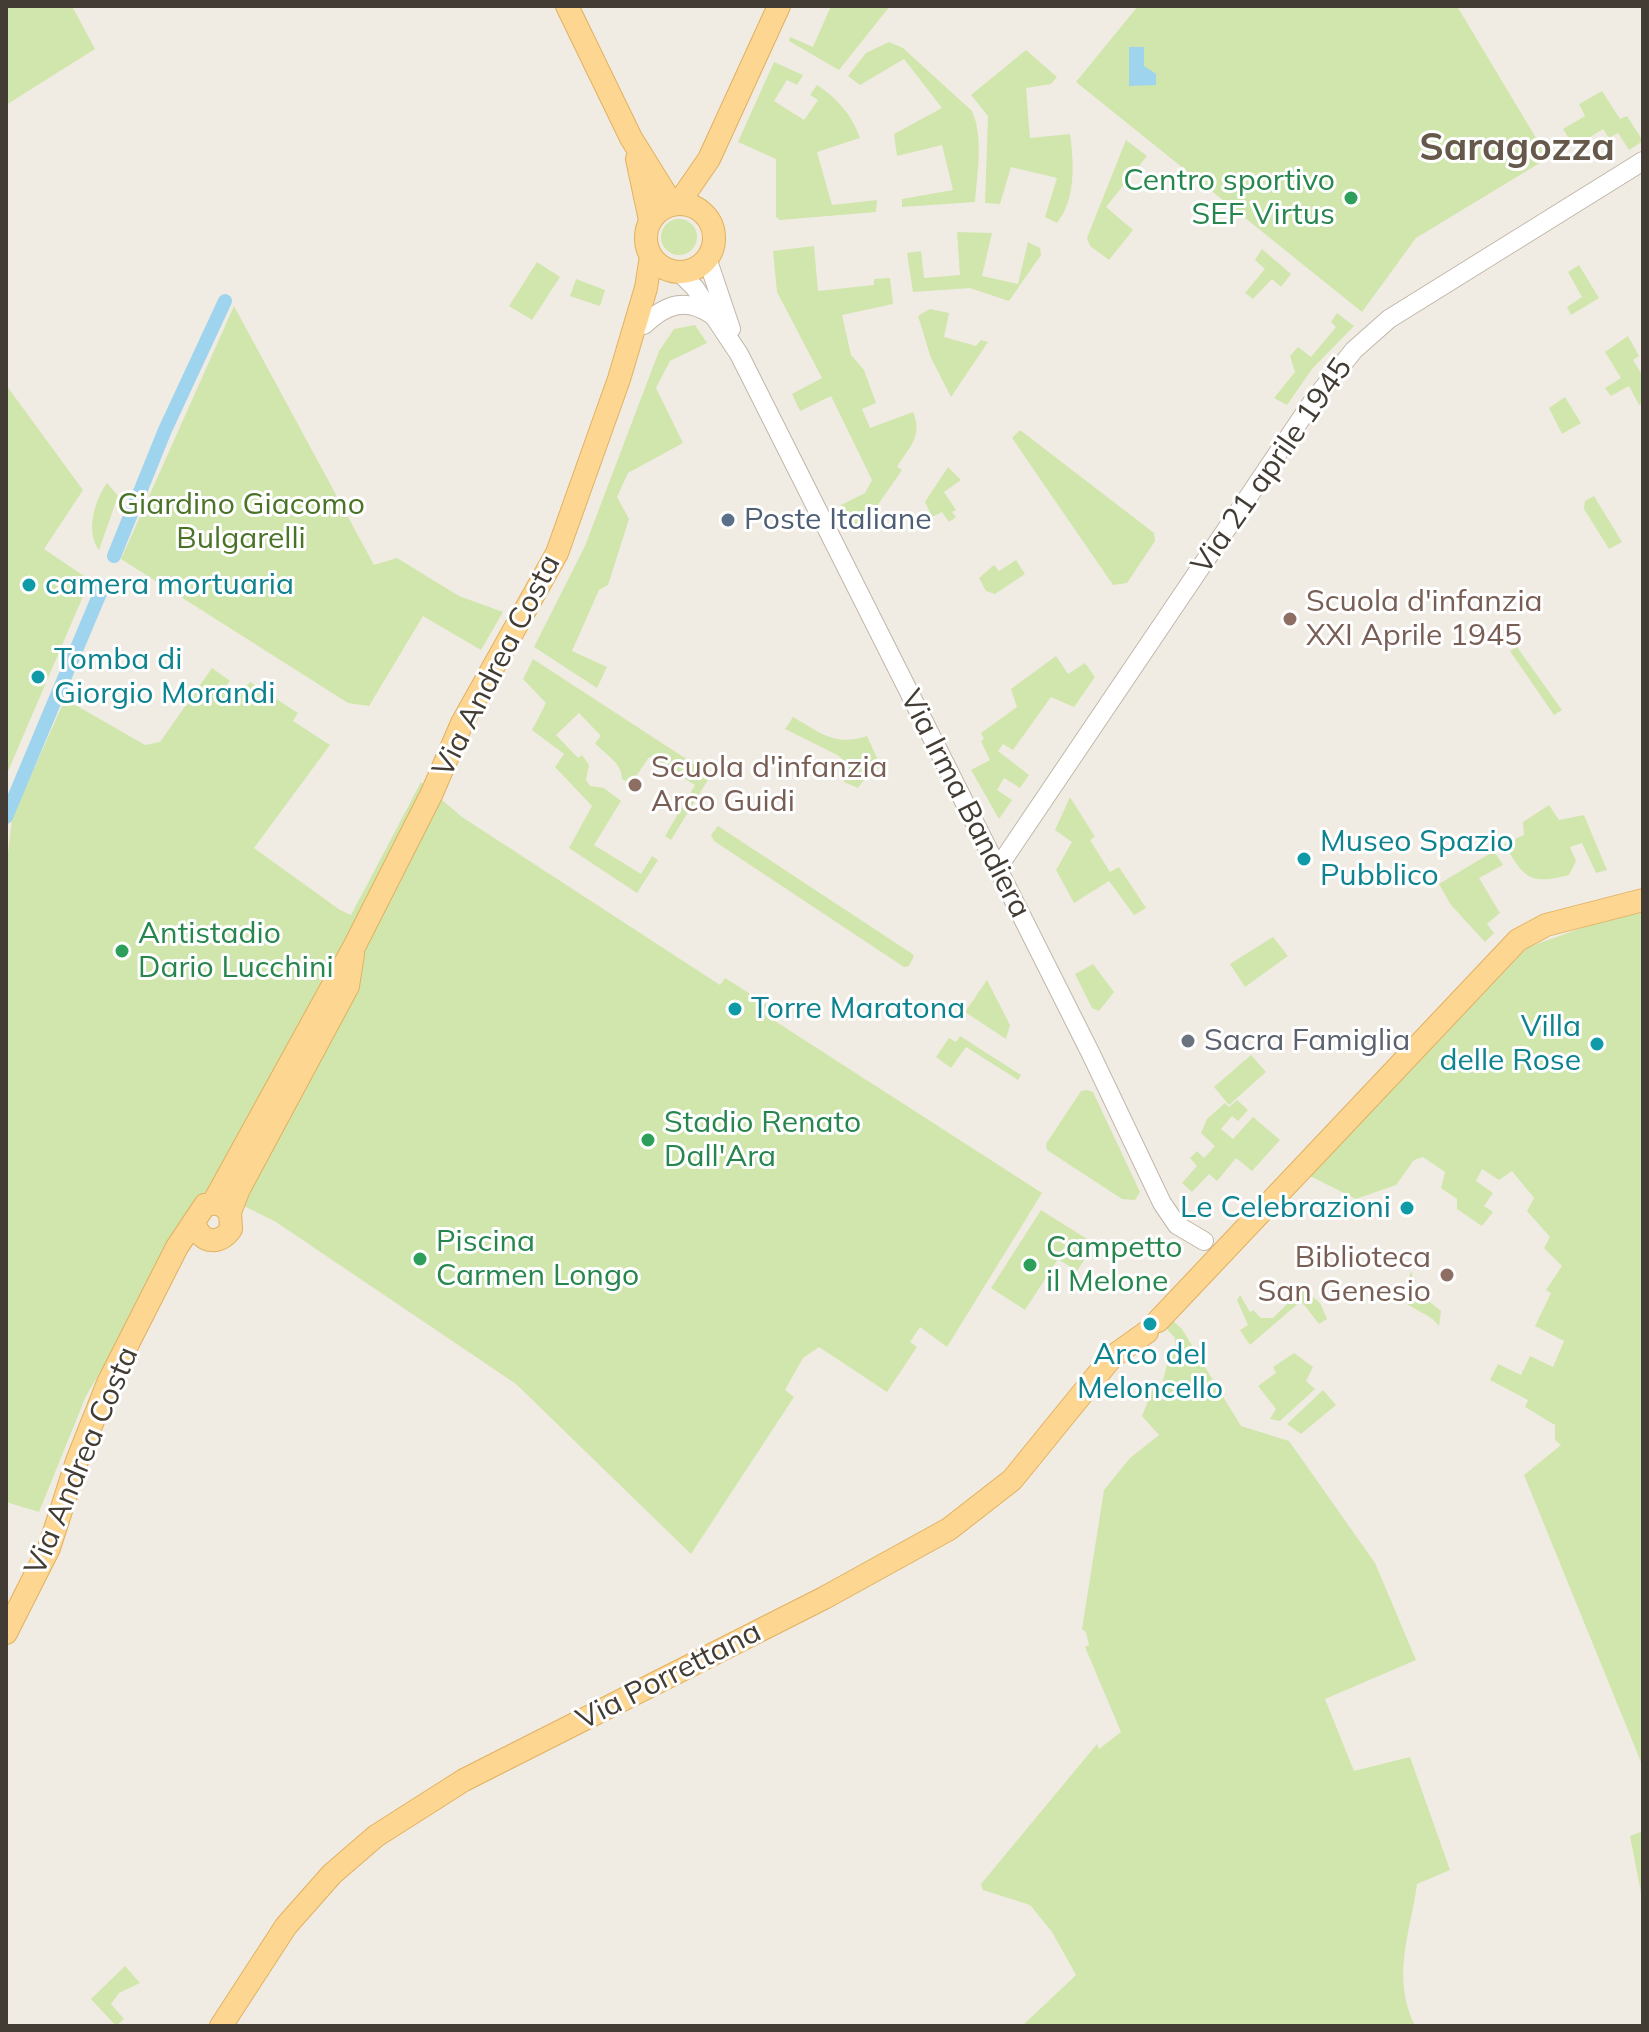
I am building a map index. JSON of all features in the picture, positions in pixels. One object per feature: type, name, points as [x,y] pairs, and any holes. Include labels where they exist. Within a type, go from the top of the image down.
[{"type":"main road","points":[[567,6],[631,138],[675,204],[692,206],[706,215]]},
{"type":"main road","points":[[650,220],[675,204],[709,159],[779,6]]},
{"type":"main road","points":[[631,138],[650,220],[646,240],[651,256],[676,272],[699,266],[707,258],[714,237],[706,215],[709,159]]},
{"type":"main road","name":"Via Andrea Costa","points":[[6,1633],[49,1548],[93,1420],[136,1332],[199,1231],[198,1210],[222,1208],[239,1189],[348,986],[355,945],[432,793],[462,723],[557,553],[619,379],[646,288],[651,256]]},
{"type":"main road","name":"Via Andrea Costa","points":[[619,379],[644,325],[676,272]]},
{"type":"main road","name":"Via Porrettana","points":[[221,2026],[286,1926],[332,1874],[376,1836],[464,1780],[824,1598],[949,1529],[1012,1480],[1112,1357],[1146,1332],[1212,1248],[1518,940],[1546,925],[1643,900]]},
{"type":"main road","name":"Via Andrea Costa","points":[[199,1231],[215,1241],[226,1236],[233,1225],[222,1208]]},
{"type":"street","name":"Via 21 aprile 1945","points":[[997,869],[1313,401],[1354,350],[1389,319],[1643,161]]},
{"type":"street","name":"Via Irma Bandiera","points":[[707,258],[739,354]]},
{"type":"street","name":"Via Irma Bandiera","points":[[676,272],[695,288],[739,354],[1090,1052],[1162,1203],[1177,1225],[1212,1248]]},
{"type":"street","points":[[644,325],[660,311],[680,304],[698,307],[715,317]]},
{"type":"green space","points":[[6,6],[72,6],[95,49],[6,105]]},
{"type":"green space","points":[[831,6],[890,6],[839,70],[789,41],[790,37],[813,47]]},
{"type":"green space","name":"Centro sportivo SEF Virtus","points":[[1138,6],[1457,6],[1548,158],[1416,238],[1362,312],[1076,82]]},
{"type":"green space","points":[[889,42],[903,48],[972,111],[979,144],[975,202],[902,207],[902,199],[953,190],[942,145],[897,156],[894,134],[942,108],[904,59],[860,85],[848,76],[866,53]]},
{"type":"green space","points":[[1026,50],[1057,77],[1051,84],[1026,88],[1030,138],[1070,134],[1071,192],[1057,223],[1045,217],[1057,178],[1011,167],[1000,204],[985,203],[988,116],[971,95]]},
{"type":"green space","points":[[774,62],[803,75],[797,85],[787,80],[774,101],[804,120],[818,100],[810,95],[817,85],[843,108],[857,130],[860,138],[817,152],[832,205],[877,200],[876,212],[780,220],[776,217],[776,159],[738,142]]},
{"type":"green space","points":[[1602,91],[1620,119],[1627,116],[1643,141],[1629,150],[1618,133],[1609,138],[1603,129],[1574,147],[1563,129],[1585,116],[1579,104]]},
{"type":"green space","points":[[1126,140],[1147,156],[1106,207],[1133,230],[1109,260],[1090,246],[1087,238]]},
{"type":"green space","points":[[679,219],[691,225],[697,237],[691,249],[679,255],[667,249],[661,237],[667,225]]},
{"type":"green space","points":[[957,232],[992,233],[982,276],[1018,284],[1028,242],[1040,248],[1041,255],[1009,301],[970,288],[913,292],[907,253],[921,251],[924,278],[960,275]]},
{"type":"green space","points":[[814,246],[818,291],[874,285],[874,279],[890,278],[893,304],[842,315],[851,355],[864,370],[876,403],[862,409],[870,428],[913,412],[916,420],[914,441],[897,467],[902,470],[859,532],[851,529],[841,505],[865,493],[872,480],[831,396],[800,411],[792,394],[822,378],[777,292],[773,251]]},
{"type":"green space","points":[[1262,249],[1291,274],[1281,287],[1272,279],[1253,299],[1245,293],[1265,269],[1255,260]]},
{"type":"green space","points":[[537,262],[560,277],[532,320],[509,306]]},
{"type":"green space","points":[[1579,265],[1599,298],[1571,315],[1567,307],[1582,297],[1568,272]]},
{"type":"green space","points":[[576,279],[605,290],[600,306],[570,296]]},
{"type":"green space","name":"Giardino Giacomo Bulgarelli","points":[[234,306],[374,565],[397,558],[459,596],[503,612],[481,650],[423,616],[369,706],[348,703],[121,559]]},
{"type":"green space","points":[[930,309],[949,313],[944,337],[976,346],[981,340],[988,342],[951,397],[931,358],[918,316]]},
{"type":"green space","points":[[1337,313],[1354,326],[1312,369],[1287,405],[1274,398],[1295,372],[1290,356],[1298,347],[1311,357],[1336,327],[1331,322]]},
{"type":"green space","points":[[695,325],[707,343],[670,361],[656,388],[683,443],[628,473],[617,497],[629,519],[608,585],[599,590],[572,651],[607,667],[597,688],[534,647],[585,546],[659,351],[674,329]]},
{"type":"green space","points":[[1628,336],[1639,356],[1633,360],[1643,376],[1643,403],[1639,405],[1629,386],[1611,396],[1605,388],[1621,378],[1605,352]]},
{"type":"green space","points":[[6,385],[83,490],[44,549],[90,580],[6,776]]},
{"type":"green space","points":[[1565,397],[1581,423],[1562,434],[1549,408]]},
{"type":"green space","points":[[1020,430],[1154,533],[1155,541],[1127,583],[1113,585],[1012,438]]},
{"type":"green space","points":[[948,467],[961,480],[944,492],[956,510],[952,512],[956,517],[949,522],[942,512],[932,517],[925,502]]},
{"type":"green space","points":[[107,483],[118,496],[99,550],[93,534],[93,516]]},
{"type":"green space","points":[[1594,496],[1622,542],[1609,549],[1584,509],[1585,501]]},
{"type":"green space","points":[[1016,560],[1025,574],[995,594],[986,591],[979,578],[994,565],[999,571]]},
{"type":"green space","points":[[1517,647],[1562,710],[1554,715],[1510,651]]},
{"type":"green space","points":[[1056,656],[1068,674],[1085,663],[1095,677],[1074,707],[1051,697],[1013,750],[1003,744],[998,751],[1029,775],[1020,788],[1004,778],[997,790],[1012,800],[999,819],[971,770],[990,760],[981,741],[984,739],[981,733],[1017,707],[1011,689]]},
{"type":"green space","points":[[533,659],[711,775],[671,840],[665,836],[695,785],[649,757],[631,784],[622,779],[616,763],[595,743],[601,736],[579,713],[556,735],[578,758],[582,755],[589,765],[586,780],[590,786],[604,788],[621,801],[594,845],[641,874],[652,856],[658,860],[637,893],[569,848],[592,806],[555,767],[564,754],[532,730],[546,703],[523,679]]},
{"type":"green space","points":[[212,668],[230,681],[224,688],[237,697],[250,682],[298,713],[293,721],[330,745],[254,848],[340,910],[351,915],[421,782],[462,817],[720,985],[725,978],[769,1006],[764,1014],[1042,1193],[947,1347],[920,1327],[910,1342],[917,1347],[887,1392],[819,1347],[803,1358],[785,1390],[794,1397],[691,1554],[516,1384],[276,1222],[210,1189],[86,1396],[39,1512],[6,1502],[6,872],[12,818],[65,699],[145,745],[160,742]]},
{"type":"green space","points":[[793,717],[836,739],[867,736],[881,767],[868,774],[858,788],[844,782],[849,768],[839,756],[785,729]]},
{"type":"green space","points":[[1070,797],[1095,837],[1090,840],[1110,872],[1119,867],[1146,908],[1134,915],[1109,881],[1074,903],[1056,870],[1072,842],[1055,830]]},
{"type":"green space","points":[[1549,805],[1559,820],[1584,815],[1607,870],[1596,873],[1582,843],[1570,847],[1576,861],[1569,875],[1536,879],[1523,872],[1504,844],[1524,835],[1523,822]]},
{"type":"green space","points":[[718,826],[911,953],[914,956],[909,966],[904,967],[714,841],[711,835]]},
{"type":"green space","points":[[1494,851],[1503,865],[1479,878],[1500,913],[1487,924],[1494,933],[1485,942],[1451,905],[1439,884]]},
{"type":"green space","points":[[1643,912],[1643,1767],[1524,1475],[1561,1445],[1555,1440],[1555,1425],[1525,1407],[1528,1400],[1490,1380],[1498,1364],[1521,1375],[1530,1356],[1553,1367],[1564,1341],[1535,1326],[1551,1293],[1546,1290],[1562,1266],[1544,1248],[1550,1237],[1527,1211],[1534,1198],[1512,1171],[1499,1180],[1482,1169],[1476,1181],[1493,1193],[1484,1206],[1493,1212],[1482,1226],[1457,1209],[1457,1199],[1441,1188],[1445,1172],[1423,1157],[1414,1160],[1396,1185],[1356,1199],[1310,1176],[1528,947],[1596,923]]},
{"type":"green space","points":[[1273,937],[1288,956],[1245,987],[1230,964]]},
{"type":"green space","points":[[1093,964],[1114,992],[1099,1011],[1092,1008],[1075,974]]},
{"type":"green space","points":[[987,980],[1010,1025],[1006,1039],[965,1012]]},
{"type":"green space","points":[[960,1036],[1021,1075],[1018,1080],[966,1047],[951,1068],[936,1057],[949,1038],[956,1042]]},
{"type":"green space","points":[[1251,1055],[1266,1072],[1229,1105],[1214,1087]]},
{"type":"green space","points":[[1081,1091],[1093,1092],[1140,1192],[1135,1200],[1122,1199],[1047,1150],[1046,1144]]},
{"type":"green space","points":[[1237,1100],[1248,1110],[1238,1121],[1232,1116],[1221,1129],[1233,1139],[1253,1117],[1280,1140],[1252,1171],[1236,1158],[1217,1181],[1209,1174],[1192,1192],[1182,1183],[1197,1166],[1190,1158],[1197,1151],[1204,1158],[1215,1146],[1201,1133],[1207,1119],[1225,1103],[1229,1107]]},
{"type":"green space","name":"Campetto il Melone","points":[[1041,1210],[1095,1244],[1077,1271],[1058,1259],[1025,1310],[991,1288]]},
{"type":"green space","points":[[1411,1271],[1417,1292],[1441,1311],[1439,1326],[1403,1300]]},
{"type":"green space","points":[[1303,1288],[1320,1303],[1327,1319],[1319,1324],[1301,1301],[1250,1345],[1240,1330],[1248,1325],[1237,1300],[1240,1295],[1250,1312],[1253,1310],[1261,1318],[1273,1318]]},
{"type":"green space","points":[[1173,1321],[1182,1329],[1241,1426],[1289,1441],[1375,1563],[1416,1660],[1325,1699],[1354,1771],[1410,1757],[1450,1870],[1417,1884],[1403,1973],[1408,2008],[1415,2026],[1022,2026],[1076,1975],[1052,1932],[1030,1905],[983,1890],[981,1884],[1097,1744],[1099,1749],[1121,1732],[1085,1647],[1089,1645],[1086,1632],[1082,1629],[1104,1490],[1130,1458],[1159,1435],[1142,1416],[1154,1386],[1161,1388],[1169,1357],[1175,1349],[1175,1338],[1165,1327]]},
{"type":"green space","points":[[1294,1353],[1313,1367],[1306,1381],[1315,1389],[1280,1421],[1270,1419],[1276,1409],[1258,1386],[1276,1373],[1273,1367]]},
{"type":"green space","points":[[1323,1390],[1336,1405],[1301,1434],[1287,1424]]},
{"type":"green space","points":[[1643,1831],[1643,1903],[1630,1836]]},
{"type":"green space","points":[[125,1966],[140,1983],[119,1993],[111,2004],[124,2019],[116,2026],[91,1999]]},
{"type":"water","points":[[1129,47],[1144,47],[1144,66],[1156,74],[1156,85],[1129,86]]},
{"type":"waterway","points":[[114,556],[165,430],[225,301]]},
{"type":"waterway","points":[[6,817],[103,586]]},
{"type":"place","name":"Centro sportivo SEF Virtus","points":[[1351,198]]},
{"type":"place","name":"Poste Italiane","points":[[728,520]]},
{"type":"place","name":"camera mortuaria","points":[[29,585]]},
{"type":"place","name":"Scuola d'infanzia XXI Aprile 1945","points":[[1290,619]]},
{"type":"place","name":"Tomba di Giorgio Morandi","points":[[38,677]]},
{"type":"place","name":"Scuola d'infanzia Arco Guidi","points":[[635,785]]},
{"type":"place","name":"Museo Spazio Pubblico","points":[[1304,859]]},
{"type":"place","name":"Antistadio Dario Lucchini","points":[[122,951]]},
{"type":"place","name":"Torre Maratona","points":[[735,1009]]},
{"type":"place","name":"Sacra Famiglia","points":[[1188,1041]]},
{"type":"place","name":"Villa delle Rose","points":[[1597,1044]]},
{"type":"place","name":"Stadio Renato Dall'Ara","points":[[648,1140]]},
{"type":"place","name":"Le Celebrazioni","points":[[1407,1208]]},
{"type":"place","name":"Piscina Carmen Longo","points":[[420,1259]]},
{"type":"place","name":"Campetto il Melone","points":[[1030,1265]]},
{"type":"place","name":"Biblioteca San Genesio","points":[[1447,1275]]},
{"type":"place","name":"Arco del Meloncello","points":[[1150,1324]]},
{"type":"district","name":"Saragozza","points":[[1517,149]]}]
